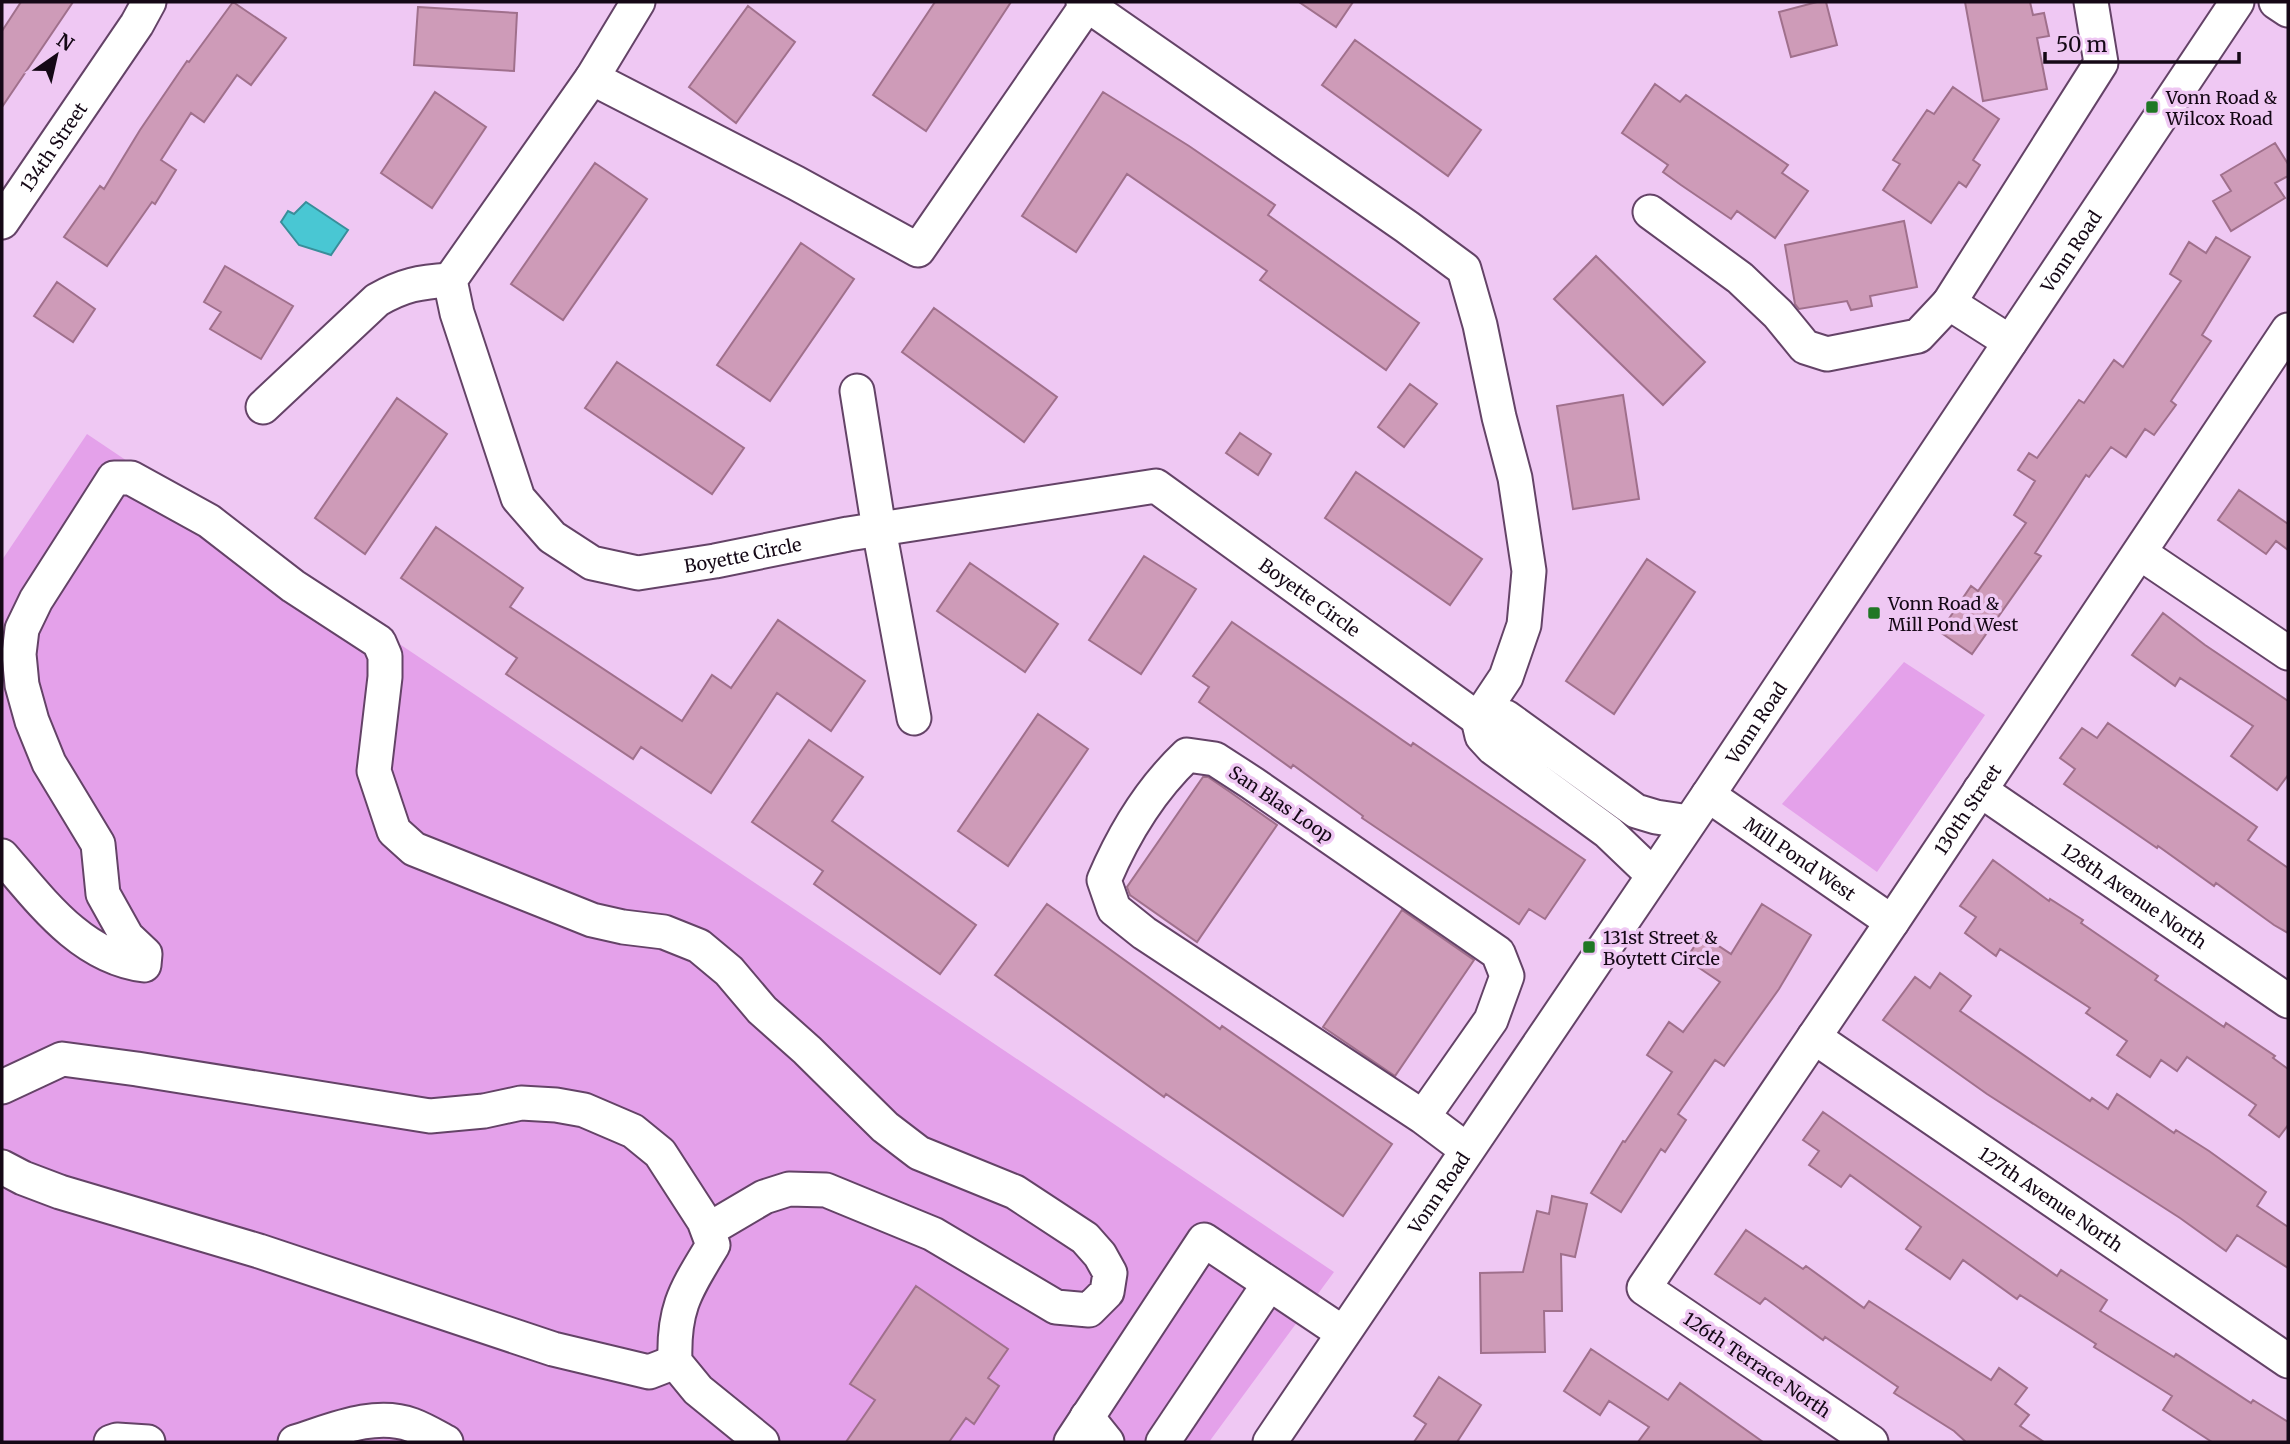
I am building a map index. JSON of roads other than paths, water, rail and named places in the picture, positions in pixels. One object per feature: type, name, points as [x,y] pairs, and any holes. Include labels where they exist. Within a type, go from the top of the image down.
[{"type":"street","name":"134th Street","points":[[2,222],[137,24],[149,2]]},
{"type":"street","points":[[263,407],[377,300],[399,288],[422,281],[450,280],[592,78],[638,2]]},
{"type":"street","points":[[1650,212],[1740,278],[1778,314],[1805,347],[1827,354],[1918,336],[1949,303],[2101,63],[2091,2]]},
{"type":"street","name":"Vonn Road","points":[[1270,1442],[1689,822],[2237,2]]},
{"type":"street","points":[[2276,2],[2288,10]]},
{"type":"street","points":[[592,78],[796,183],[918,250],[1085,3],[1408,227],[1464,269],[1480,325],[1514,478],[1529,571],[1524,625],[1520,638],[1506,677],[1478,719]]},
{"type":"street","name":"Boyette Circle","points":[[450,280],[457,313],[517,498],[552,537],[592,563],[638,573],[879,529],[1156,486],[1478,719],[1482,736],[1493,748],[1608,832],[1653,875]]},
{"type":"street","points":[[1949,303],[2010,342]]},
{"type":"street","name":"130th Street","points":[[1644,1288],[2288,330]]},
{"type":"street","points":[[858,391],[879,529],[914,718]]},
{"type":"street","points":[[2,856],[76,937],[128,963],[144,965],[145,954],[127,937],[103,894],[98,844],[49,763],[22,685],[19,654],[22,629],[47,582],[114,478],[131,478],[209,521],[293,586],[379,642],[385,656],[385,677],[374,771],[394,831],[414,849],[592,919],[623,927],[664,932],[699,946],[729,971],[762,1010],[885,1127],[919,1153],[1015,1192],[1058,1218],[1085,1238],[1101,1255],[1110,1273],[1107,1292],[1089,1310],[1056,1307],[933,1234],[825,1190],[789,1189],[764,1197],[708,1230]]},
{"type":"street","points":[[2140,553],[2288,653]]},
{"type":"street","points":[[1478,719],[1493,715],[1506,717],[1636,811],[1689,822]]},
{"type":"street","name":"San Blas Loop","points":[[1423,1117],[1491,1020],[1507,976],[1498,954],[1215,759],[1187,755],[1167,774],[1121,840],[1104,880],[1114,909],[1144,933],[1423,1117],[1467,1150]]},
{"type":"street","name":"128th Avenue North","points":[[1980,790],[2288,1001]]},
{"type":"street","name":"Mill Pond West","points":[[1707,795],[1892,922]]},
{"type":"street","name":"127th Avenue North","points":[[1814,1037],[2288,1361]]},
{"type":"street","points":[[2,1087],[62,1059],[430,1116],[484,1111],[521,1103],[570,1107],[618,1123],[633,1131],[660,1153],[704,1221],[713,1245],[687,1288],[678,1311],[674,1362],[698,1390],[762,1442]]},
{"type":"street","points":[[2,1167],[60,1192],[259,1251],[553,1349],[649,1372],[674,1362]]},
{"type":"street","points":[[1088,1434],[1204,1240],[1343,1333]]},
{"type":"street","points":[[1163,1442],[1269,1284]]},
{"type":"street","name":"126th Terrace North","points":[[1644,1288],[1871,1442]]},
{"type":"street","points":[[295,1442],[361,1423],[387,1420],[411,1424],[446,1442]]},
{"type":"street","points":[[111,1442],[148,1442]]},
{"type":"place","name":"Vonn Road & Wilcox Road","points":[[2152,107]]},
{"type":"place","name":"Vonn Road & Mill Pond West","points":[[1874,613]]},
{"type":"place","name":"131st Street & Boytett Circle","points":[[1589,947]]}]
